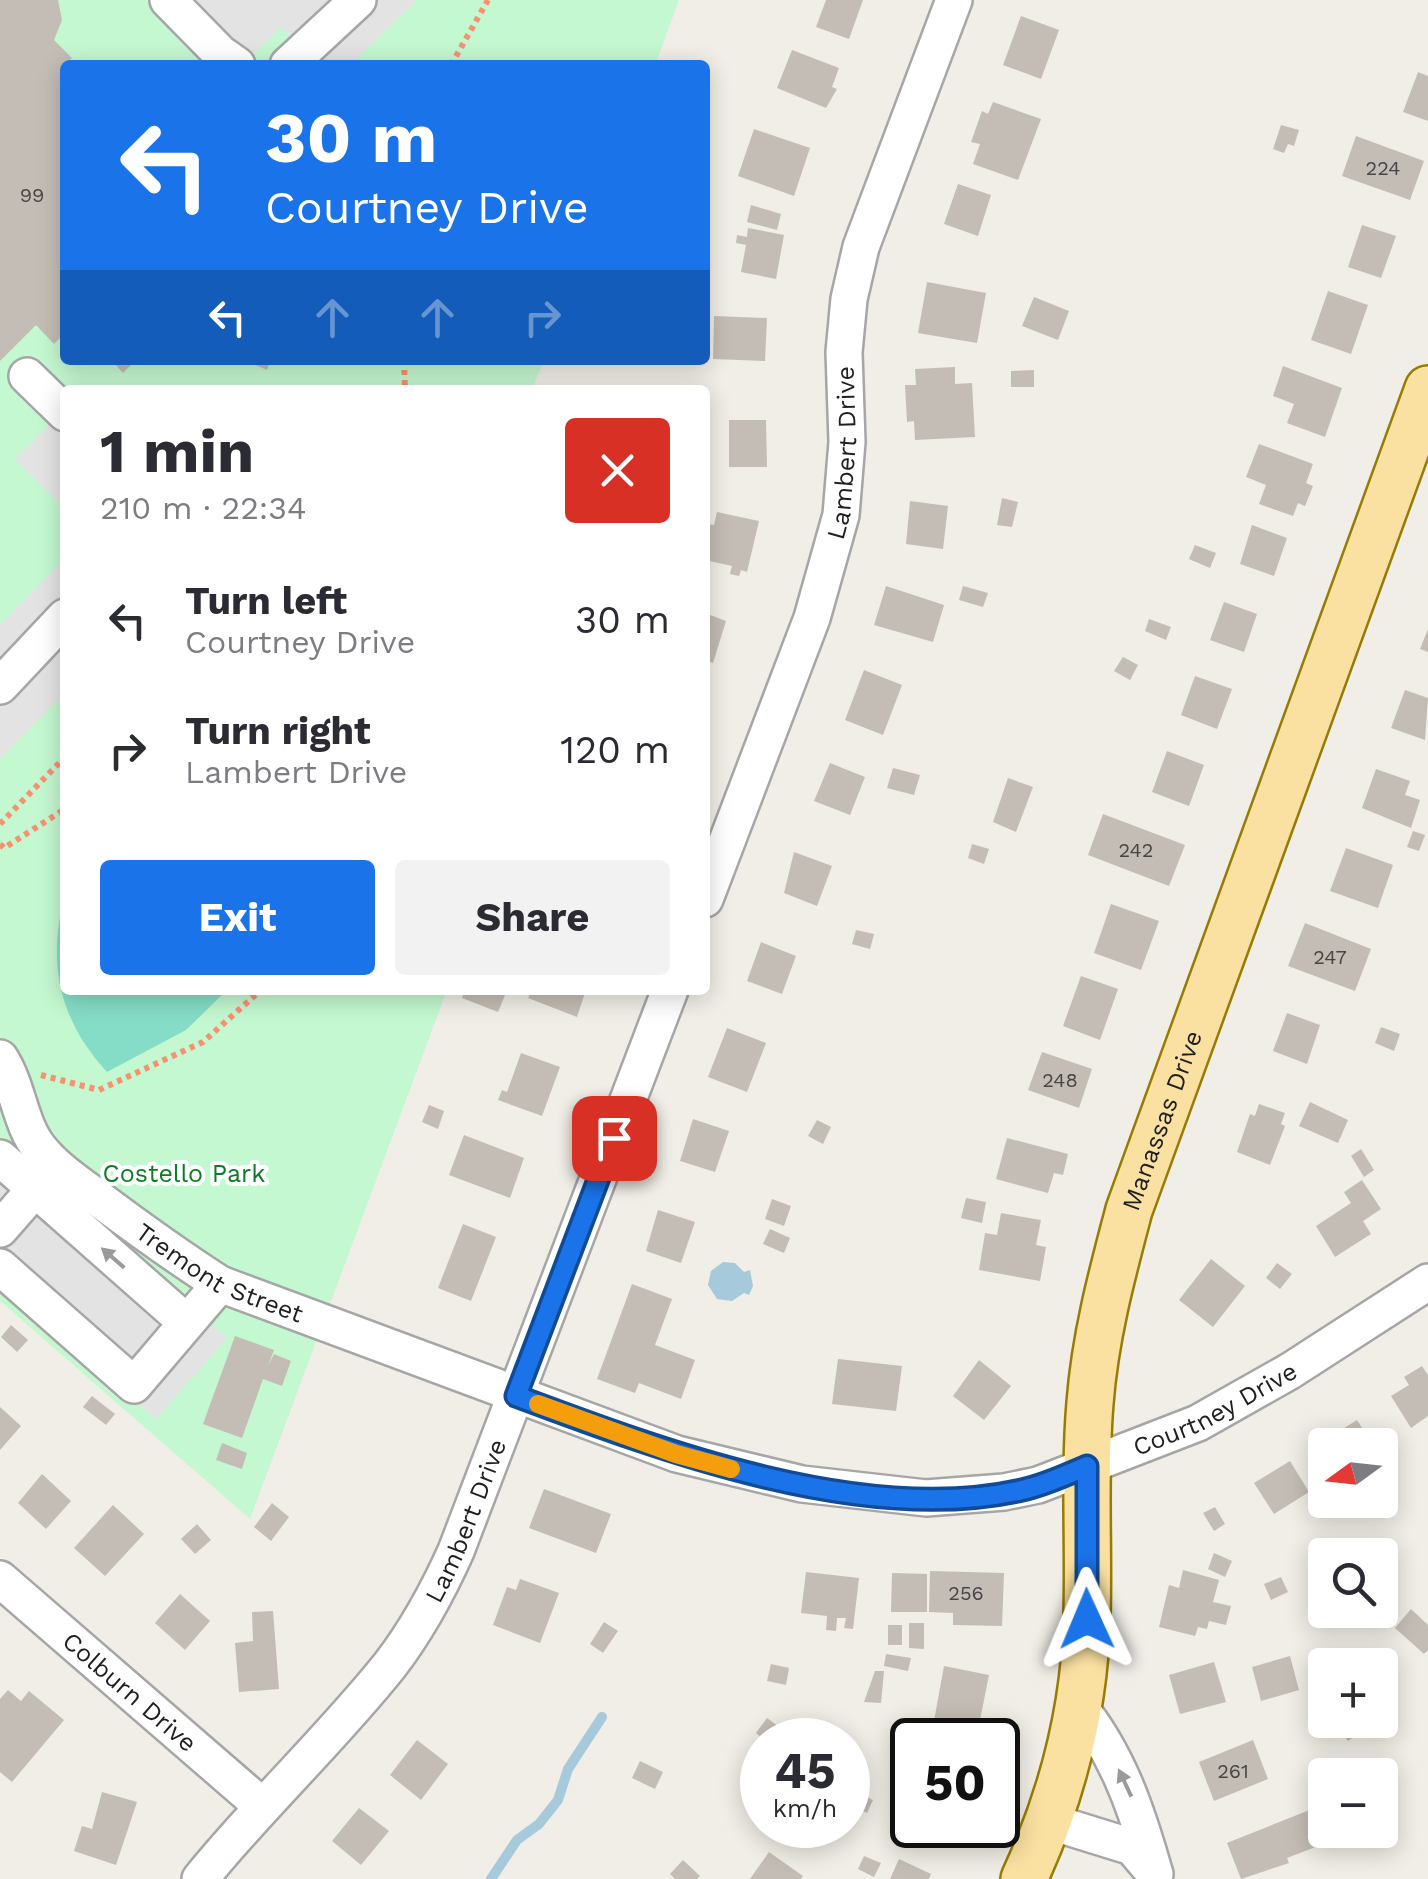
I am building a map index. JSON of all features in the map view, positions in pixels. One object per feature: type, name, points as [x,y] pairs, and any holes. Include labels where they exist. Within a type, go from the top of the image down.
[{"type":"main road","name":"Manassas Drive","points":[[1024,1879],[1067,1764],[1077,1704],[1087,1619],[1087,1466],[1096,1347],[1129,1210],[1428,389]]},
{"type":"street","points":[[168,0],[229,60]]},
{"type":"street","points":[[293,60],[358,0]]},
{"type":"street","name":"Lambert Drive","points":[[710,886],[812,618],[841,515],[847,442],[844,352],[849,299],[861,247],[954,0]]},
{"type":"street","points":[[27,376],[60,409]]},
{"type":"street","points":[[0,686],[60,622]]},
{"type":"street","name":"Lambert Drive","points":[[200,1879],[390,1664],[425,1613],[456,1551],[668,995]]},
{"type":"street","name":"Tremont Street","points":[[6,1069],[25,1123],[40,1148],[60,1169],[164,1248],[220,1284],[516,1396]]},
{"type":"street","points":[[0,1158],[186,1322]]},
{"type":"street","points":[[0,1229],[35,1189]]},
{"type":"street","points":[[0,1267],[134,1384],[220,1284]]},
{"type":"street","name":"Courtney Drive","points":[[516,1396],[676,1454],[752,1473],[858,1492],[926,1498],[1018,1491],[1227,1409],[1428,1282]]},
{"type":"street","name":"Colburn Drive","points":[[0,1579],[262,1806]]},
{"type":"street","points":[[1077,1704],[1103,1741],[1133,1800],[1156,1875]]},
{"type":"street","points":[[1048,1822],[1132,1848],[1156,1875]]},
{"type":"path","points":[[454,60],[488,0]]},
{"type":"path","points":[[0,824],[60,761]]},
{"type":"path","points":[[0,844],[4,848],[60,811]]},
{"type":"path","points":[[6,1069],[99,1090],[203,1042],[255,995]]},
{"type":"green space","name":"Costello Park","points":[[0,0],[679,0],[657,60],[60,60],[60,365],[542,365],[534,385],[60,385],[60,995],[445,995],[250,1519],[0,1301]]},
{"type":"green space","points":[[60,917],[60,983],[57,945]]},
{"type":"green space","points":[[63,995],[222,995],[186,1030],[107,1072],[91,1053]]},
{"type":"shaded area","points":[[188,0],[417,0],[355,60],[314,60],[281,27],[245,60]]},
{"type":"shaded area","points":[[60,414],[60,504],[15,459]]},
{"type":"shaded area","points":[[60,564],[60,698],[0,759],[0,625]]},
{"type":"shaded area","points":[[0,1138],[227,1338],[156,1419],[0,1282]]},
{"type":"water","points":[[723,1262],[735,1263],[744,1272],[750,1270],[753,1286],[749,1295],[744,1293],[732,1301],[717,1299],[708,1285],[711,1271]]},
{"type":"building","points":[[0,0],[58,0],[62,20],[54,40],[72,58],[60,60],[60,338],[54,344],[36,325],[0,361]]},
{"type":"building","points":[[826,0],[863,0],[849,39],[816,27]]},
{"type":"building","points":[[1021,16],[1059,30],[1041,79],[1003,65]]},
{"type":"building","points":[[792,50],[839,68],[832,87],[837,89],[826,108],[777,88]]},
{"type":"building","points":[[1418,72],[1428,76],[1428,121],[1403,112]]},
{"type":"building","points":[[993,102],[1041,119],[1018,180],[973,164],[980,144],[971,142],[982,111],[988,114]]},
{"type":"building","points":[[1281,125],[1299,130],[1294,146],[1288,144],[1284,153],[1273,149]]},
{"type":"building","points":[[754,129],[810,148],[794,196],[738,176]]},
{"type":"building","points":[[1356,136],[1424,161],[1410,200],[1342,176]]},
{"type":"building","points":[[958,184],[991,195],[978,236],[944,224]]},
{"type":"building","points":[[751,205],[781,214],[777,230],[747,222]]},
{"type":"building","points":[[1362,225],[1396,236],[1381,278],[1348,267]]},
{"type":"building","points":[[748,228],[784,235],[776,279],[741,272],[746,245],[736,243],[737,235],[747,237]]},
{"type":"building","points":[[927,282],[986,293],[977,343],[918,333]]},
{"type":"building","points":[[1328,291],[1368,305],[1351,354],[1311,340]]},
{"type":"building","points":[[1034,297],[1069,311],[1058,340],[1022,326]]},
{"type":"building","points":[[714,316],[767,318],[765,361],[713,359]]},
{"type":"building","points":[[1283,366],[1342,388],[1325,437],[1287,423],[1294,404],[1273,396]]},
{"type":"building","points":[[955,367],[955,384],[972,383],[975,437],[915,440],[914,421],[907,422],[905,385],[916,385],[915,369]]},
{"type":"building","points":[[1034,370],[1034,387],[1011,387],[1011,371]]},
{"type":"building","points":[[729,420],[766,420],[767,467],[729,467]]},
{"type":"building","points":[[1259,444],[1313,464],[1306,483],[1313,486],[1305,506],[1298,503],[1293,516],[1259,504],[1266,485],[1246,477]]},
{"type":"building","points":[[1002,498],[1018,502],[1012,527],[997,525]]},
{"type":"building","points":[[910,501],[948,506],[943,549],[906,544]]},
{"type":"building","points":[[717,512],[759,521],[747,572],[741,570],[739,576],[730,574],[732,566],[710,561],[710,525],[714,525]]},
{"type":"building","points":[[1252,525],[1287,538],[1274,576],[1240,564]]},
{"type":"building","points":[[1195,545],[1216,553],[1210,568],[1189,559]]},
{"type":"building","points":[[886,586],[944,605],[933,642],[874,625]]},
{"type":"building","points":[[963,586],[988,593],[983,607],[959,600]]},
{"type":"building","points":[[1224,602],[1257,614],[1244,652],[1210,640]]},
{"type":"building","points":[[710,615],[726,621],[713,663],[710,662]]},
{"type":"building","points":[[1149,619],[1171,627],[1166,640],[1145,631]]},
{"type":"building","points":[[1428,629],[1428,652],[1420,649]]},
{"type":"building","points":[[1123,657],[1138,665],[1130,680],[1114,671]]},
{"type":"building","points":[[864,670],[902,685],[883,735],[845,720]]},
{"type":"building","points":[[1195,676],[1232,689],[1217,729],[1181,715]]},
{"type":"building","points":[[1405,690],[1428,698],[1425,740],[1391,728]]},
{"type":"building","points":[[1167,751],[1204,765],[1189,806],[1152,792]]},
{"type":"building","points":[[830,763],[865,777],[850,815],[814,801]]},
{"type":"building","points":[[893,768],[920,775],[914,795],[887,788]]},
{"type":"building","points":[[1376,769],[1410,781],[1405,795],[1420,800],[1411,828],[1362,808]]},
{"type":"building","points":[[1008,778],[1033,787],[1016,832],[993,822]]},
{"type":"building","points":[[1103,814],[1185,845],[1169,886],[1088,855]]},
{"type":"building","points":[[1413,831],[1425,835],[1419,851],[1407,847]]},
{"type":"building","points":[[972,844],[989,849],[984,864],[968,858]]},
{"type":"building","points":[[1346,848],[1393,865],[1378,908],[1330,891]]},
{"type":"building","points":[[794,852],[832,866],[817,906],[784,893]]},
{"type":"building","points":[[1111,904],[1159,921],[1141,970],[1094,953]]},
{"type":"building","points":[[1305,923],[1371,949],[1355,991],[1288,966]]},
{"type":"building","points":[[856,930],[874,934],[870,949],[852,944]]},
{"type":"building","points":[[761,942],[796,956],[782,994],[747,981]]},
{"type":"building","points":[[1081,976],[1118,989],[1100,1040],[1063,1026]]},
{"type":"building","points":[[463,995],[505,995],[498,1012],[462,998]]},
{"type":"building","points":[[530,995],[584,995],[577,1017],[528,998]]},
{"type":"building","points":[[1287,1013],[1320,1025],[1307,1064],[1273,1051]]},
{"type":"building","points":[[1381,1027],[1400,1034],[1394,1051],[1375,1043]]},
{"type":"building","points":[[727,1028],[766,1043],[747,1092],[708,1077]]},
{"type":"building","points":[[1042,1052],[1092,1069],[1079,1108],[1028,1090]]},
{"type":"building","points":[[521,1053],[560,1067],[542,1116],[498,1100],[502,1090],[507,1092]]},
{"type":"building","points":[[1310,1102],[1348,1120],[1338,1143],[1299,1126]]},
{"type":"building","points":[[1259,1104],[1285,1113],[1281,1124],[1285,1126],[1270,1165],[1237,1152],[1250,1114],[1255,1116]]},
{"type":"building","points":[[429,1105],[444,1111],[438,1129],[422,1122]]},
{"type":"building","points":[[693,1119],[729,1131],[715,1172],[680,1161]]},
{"type":"building","points":[[817,1120],[831,1127],[823,1144],[808,1136]]},
{"type":"building","points":[[464,1135],[524,1158],[510,1198],[449,1175]]},
{"type":"building","points":[[1007,1138],[1068,1154],[1063,1175],[1054,1173],[1048,1193],[996,1179]]},
{"type":"building","points":[[1361,1149],[1374,1170],[1364,1177],[1351,1156]]},
{"type":"building","points":[[1362,1180],[1381,1209],[1363,1221],[1371,1234],[1335,1257],[1316,1226],[1351,1203],[1344,1192]]},
{"type":"building","points":[[966,1198],[986,1202],[982,1223],[961,1218]]},
{"type":"building","points":[[772,1199],[791,1206],[784,1226],[765,1219]]},
{"type":"building","points":[[658,1210],[695,1222],[681,1263],[646,1251]]},
{"type":"building","points":[[1001,1213],[1041,1220],[1036,1245],[1046,1247],[1040,1281],[979,1270],[985,1233],[997,1235]]},
{"type":"building","points":[[463,1224],[496,1237],[471,1301],[438,1288]]},
{"type":"building","points":[[770,1229],[790,1238],[784,1253],[763,1244]]},
{"type":"building","points":[[1211,1259],[1245,1286],[1213,1327],[1179,1300]]},
{"type":"building","points":[[1277,1263],[1292,1274],[1280,1289],[1266,1278]]},
{"type":"building","points":[[632,1284],[672,1299],[655,1345],[695,1360],[681,1399],[639,1383],[635,1393],[597,1379]]},
{"type":"building","points":[[11,1325],[28,1340],[17,1352],[1,1337]]},
{"type":"building","points":[[235,1336],[274,1350],[268,1366],[274,1354],[291,1361],[282,1386],[263,1379],[242,1438],[203,1424]]},
{"type":"building","points":[[838,1359],[902,1366],[896,1411],[832,1404]]},
{"type":"building","points":[[979,1360],[1011,1386],[984,1420],[953,1396]]},
{"type":"building","points":[[1422,1366],[1428,1375],[1428,1416],[1411,1428],[1391,1396],[1409,1385],[1404,1377]]},
{"type":"building","points":[[92,1396],[115,1414],[106,1425],[83,1407]]},
{"type":"building","points":[[0,1407],[21,1426],[0,1450]]},
{"type":"building","points":[[1357,1420],[1362,1428],[1344,1428]]},
{"type":"building","points":[[222,1443],[247,1453],[242,1469],[216,1460]]},
{"type":"building","points":[[1290,1461],[1308,1493],[1274,1514],[1254,1483]]},
{"type":"building","points":[[42,1474],[71,1501],[46,1529],[18,1503]]},
{"type":"building","points":[[544,1489],[611,1514],[596,1553],[529,1528]]},
{"type":"building","points":[[272,1503],[289,1517],[271,1541],[254,1527]]},
{"type":"building","points":[[113,1505],[144,1534],[105,1576],[74,1548]]},
{"type":"building","points":[[1215,1507],[1225,1524],[1214,1531],[1203,1513]]},
{"type":"building","points":[[197,1524],[211,1540],[195,1554],[181,1539]]},
{"type":"building","points":[[1214,1553],[1232,1561],[1225,1577],[1208,1569]]},
{"type":"building","points":[[1183,1570],[1219,1580],[1213,1602],[1231,1606],[1226,1625],[1209,1621],[1207,1629],[1198,1627],[1195,1636],[1159,1627],[1169,1585],[1179,1588]]},
{"type":"building","points":[[930,1571],[1004,1573],[1002,1626],[953,1625],[953,1613],[929,1612]]},
{"type":"building","points":[[806,1572],[859,1578],[853,1629],[844,1628],[846,1618],[837,1618],[836,1631],[826,1630],[827,1616],[801,1613]]},
{"type":"building","points":[[892,1573],[927,1574],[927,1612],[891,1612]]},
{"type":"building","points":[[1281,1577],[1288,1592],[1271,1600],[1264,1584]]},
{"type":"building","points":[[520,1579],[559,1593],[540,1643],[493,1625],[507,1587],[516,1590]]},
{"type":"building","points":[[180,1594],[210,1621],[185,1650],[155,1623]]},
{"type":"building","points":[[1411,1609],[1428,1625],[1428,1650],[1424,1654],[1395,1628]]},
{"type":"building","points":[[273,1611],[279,1689],[239,1692],[235,1643],[253,1641],[252,1612]]},
{"type":"building","points":[[604,1622],[618,1631],[603,1653],[590,1644]]},
{"type":"building","points":[[909,1623],[924,1623],[924,1649],[909,1648]]},
{"type":"building","points":[[888,1625],[902,1625],[902,1645],[888,1645]]},
{"type":"building","points":[[886,1654],[911,1658],[908,1671],[884,1666]]},
{"type":"building","points":[[1290,1656],[1299,1690],[1261,1701],[1252,1667]]},
{"type":"building","points":[[1214,1662],[1226,1702],[1180,1714],[1169,1675]]},
{"type":"building","points":[[771,1664],[789,1668],[786,1685],[767,1681]]},
{"type":"building","points":[[944,1666],[989,1675],[980,1718],[935,1718]]},
{"type":"building","points":[[875,1671],[884,1671],[881,1703],[864,1702]]},
{"type":"building","points":[[8,1690],[21,1701],[29,1691],[64,1720],[12,1782],[0,1772],[0,1699]]},
{"type":"building","points":[[417,1740],[448,1764],[421,1800],[390,1775]]},
{"type":"building","points":[[1253,1740],[1268,1779],[1214,1801],[1199,1762]]},
{"type":"building","points":[[640,1761],[663,1772],[655,1789],[632,1778]]},
{"type":"building","points":[[102,1792],[137,1802],[116,1865],[74,1851],[82,1826],[92,1829]]},
{"type":"building","points":[[359,1808],[389,1831],[361,1865],[332,1841]]},
{"type":"building","points":[[1308,1811],[1308,1848],[1313,1848],[1287,1858],[1289,1863],[1241,1879],[1227,1843]]},
{"type":"building","points":[[769,1852],[803,1876],[801,1879],[750,1879]]},
{"type":"building","points":[[864,1856],[881,1863],[874,1877],[858,1869]]},
{"type":"building","points":[[899,1859],[931,1874],[929,1879],[890,1879]]},
{"type":"building","points":[[683,1860],[700,1876],[697,1879],[675,1879],[670,1874]]},
{"type":"waterway","points":[[491,1879],[517,1840],[539,1824],[558,1800],[568,1769],[602,1717]]},
{"type":"slow traffic","points":[[538,1404],[628,1438],[731,1469]]},
{"type":"route","points":[[614,1138],[516,1396],[676,1454],[802,1484],[858,1492],[952,1498],[1018,1491],[1087,1466],[1087,1619]]}]
